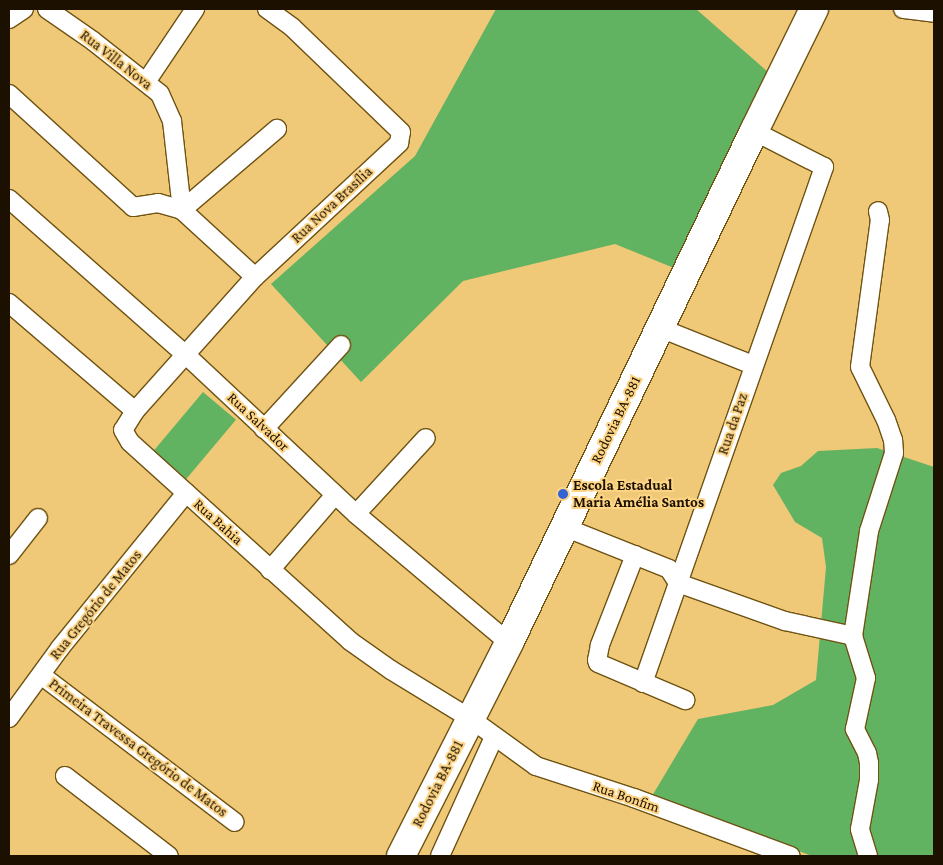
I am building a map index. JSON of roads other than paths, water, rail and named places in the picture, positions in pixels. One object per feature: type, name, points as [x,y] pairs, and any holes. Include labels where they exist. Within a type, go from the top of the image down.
[{"type":"main road","name":"Rodovia BA-881","points":[[401,856],[509,643],[814,9]]},
{"type":"street","points":[[9,20],[24,9]]},
{"type":"street","name":"Rua Villa Nova","points":[[47,9],[160,94],[172,121],[182,210]]},
{"type":"street","points":[[146,82],[195,9]]},
{"type":"street","name":"Rua Nova Brasília","points":[[135,411],[255,277],[399,143],[401,132],[292,27],[267,9]]},
{"type":"street","points":[[903,9],[934,13]]},
{"type":"street","points":[[9,94],[133,207],[158,203],[182,210],[255,277]]},
{"type":"street","points":[[182,210],[277,129]]},
{"type":"street","name":"Rua da Paz","points":[[643,682],[824,167],[754,131]]},
{"type":"street","name":"Rua Salvador","points":[[9,199],[185,354],[356,514],[509,643]]},
{"type":"street","points":[[868,856],[860,829],[869,780],[869,762],[867,753],[855,730],[866,678],[853,636],[869,531],[894,453],[893,440],[886,420],[860,367],[880,220],[878,211]]},
{"type":"street","points":[[9,303],[135,411]]},
{"type":"street","points":[[660,328],[753,365]]},
{"type":"street","points":[[264,429],[341,345]]},
{"type":"street","name":"Rua Bahia","points":[[135,411],[124,426],[125,436],[186,493],[350,641],[391,670],[471,719]]},
{"type":"street","points":[[356,514],[426,438]]},
{"type":"street","name":"Rua Gregório de Matos","points":[[9,718],[186,493]]},
{"type":"street","points":[[270,570],[335,495]]},
{"type":"street","points":[[9,555],[38,518]]},
{"type":"street","points":[[564,527],[635,554],[669,570],[678,583],[785,621],[853,636]]},
{"type":"street","points":[[635,554],[600,645],[597,662],[685,700]]},
{"type":"street","name":"Primeira Travessa Gregório de Matos","points":[[41,675],[236,822]]},
{"type":"street","name":"Rua Bonfim","points":[[471,719],[536,766],[634,798],[791,856]]},
{"type":"street","points":[[440,856],[494,737]]},
{"type":"street","points":[[65,776],[169,856]]},
{"type":"place","name":"Escola Estadual Maria Amélia Santos","points":[[563,494]]}]
